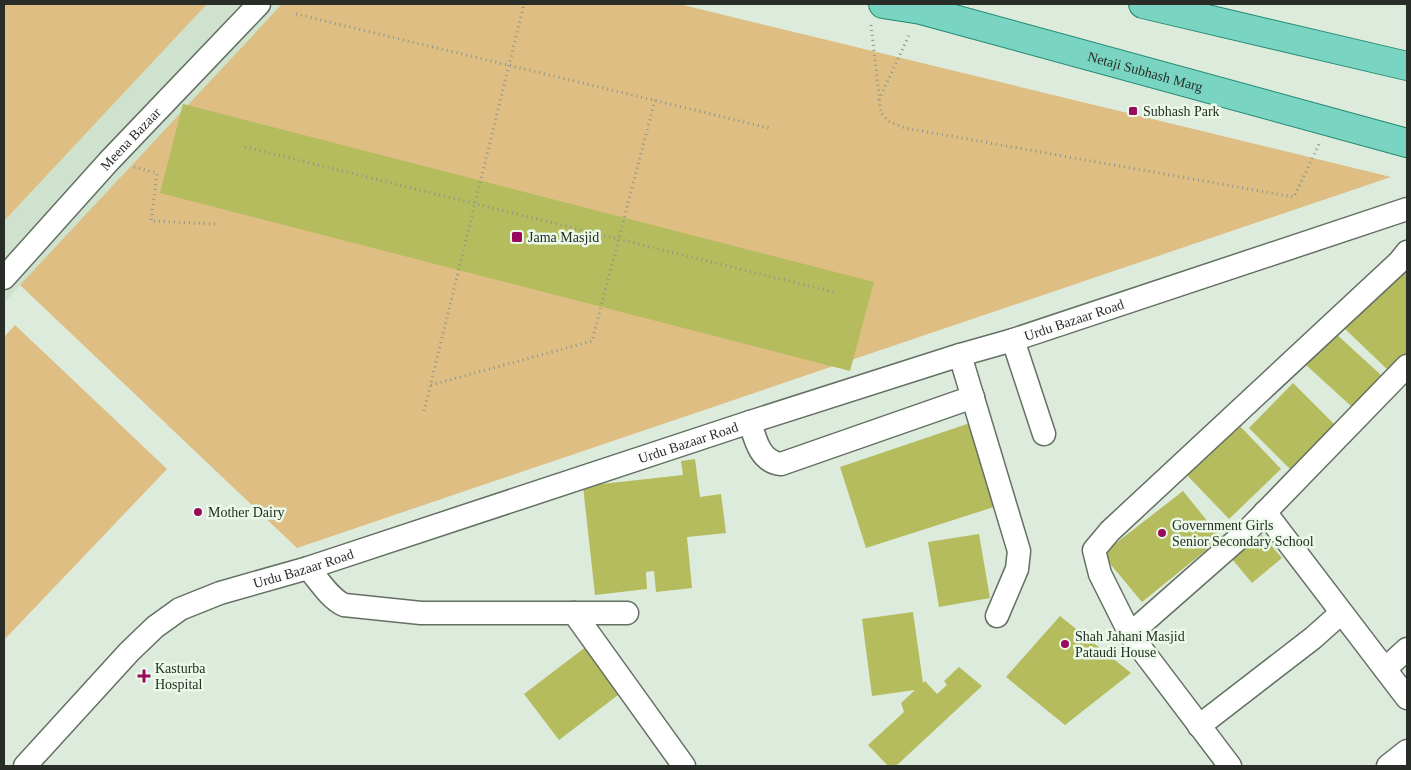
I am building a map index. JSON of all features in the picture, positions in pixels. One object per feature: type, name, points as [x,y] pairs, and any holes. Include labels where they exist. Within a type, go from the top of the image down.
[{"type":"main road","points":[[1143,4],[1407,66]]},
{"type":"main road","name":"Netaji Subhash Marg","points":[[877,13],[922,7],[1329,123],[1407,143]]},
{"type":"street","name":"Meena Bazaar","points":[[4,278],[109,161],[259,4]]},
{"type":"street","name":"Urdu Bazaar Road","points":[[25,766],[129,652],[155,627],[180,609],[220,593],[308,568],[750,422],[1013,340],[1407,209]]},
{"type":"street","points":[[1230,766],[1130,634],[1100,574],[1094,550],[1110,531],[1399,262],[1407,252]]},
{"type":"street","points":[[1013,340],[1044,434]]},
{"type":"street","points":[[960,355],[1018,551],[1017,569],[998,616]]},
{"type":"street","points":[[1130,634],[1246,532],[1407,366]]},
{"type":"street","points":[[750,422],[757,445],[765,457],[774,463],[781,464],[973,397]]},
{"type":"street","points":[[1265,512],[1407,698]]},
{"type":"street","points":[[308,568],[337,602],[344,604],[422,613],[627,614]]},
{"type":"street","points":[[1199,726],[1313,638],[1341,613]]},
{"type":"street","points":[[574,614],[684,766]]},
{"type":"street","points":[[1385,669],[1407,649]]},
{"type":"street","points":[[1388,766],[1407,751]]},
{"type":"path","points":[[424,411],[524,4]]},
{"type":"path","points":[[879,100],[922,7]]},
{"type":"path","points":[[877,13],[881,113],[888,121],[905,128],[1294,197],[1329,123]]},
{"type":"path","points":[[296,14],[769,128]]},
{"type":"path","points":[[431,385],[592,341],[655,100]]},
{"type":"path","points":[[245,147],[833,292]]},
{"type":"path","points":[[109,161],[157,173],[151,221],[216,224]]},
{"type":"shaded area","points":[[4,4],[207,4],[4,221]]},
{"type":"shaded area","points":[[207,4],[282,4],[4,303],[4,221]]},
{"type":"shaded area","points":[[282,4],[679,4],[1391,177],[297,548],[20,285]]},
{"type":"shaded area","points":[[15,325],[167,469],[4,640],[4,337]]},
{"type":"building","name":"Jama Masjid","points":[[183,104],[874,282],[850,371],[160,193]]},
{"type":"building","points":[[1407,263],[1407,355],[1390,372],[1343,327]]},
{"type":"building","points":[[1334,332],[1381,375],[1352,407],[1305,364]]},
{"type":"building","points":[[1293,383],[1334,424],[1290,469],[1249,428]]},
{"type":"building","points":[[973,422],[997,506],[866,548],[840,467]]},
{"type":"building","points":[[1236,422],[1281,469],[1229,519],[1184,472]]},
{"type":"building","points":[[695,459],[700,497],[721,494],[726,533],[687,537],[692,588],[656,592],[654,571],[646,572],[647,589],[595,595],[583,486],[683,475],[681,461]]},
{"type":"building","points":[[1183,491],[1221,538],[1142,602],[1102,554]]},
{"type":"building","points":[[979,534],[990,598],[939,607],[928,542]]},
{"type":"building","points":[[1262,535],[1282,558],[1252,583],[1232,559]]},
{"type":"building","points":[[913,612],[923,683],[925,681],[937,694],[947,685],[944,681],[959,667],[982,686],[896,766],[888,766],[868,745],[904,712],[901,703],[915,690],[872,696],[862,619]]},
{"type":"building","name":"Shah Jahani Masjid Pataudi House","points":[[1060,616],[1131,673],[1065,725],[1006,677]]},
{"type":"building","points":[[587,646],[622,692],[559,740],[524,694]]},
{"type":"place","name":"Subhash Park","points":[[1133,111]]},
{"type":"place","name":"Jama Masjid","points":[[517,237]]},
{"type":"place","name":"Mother Dairy","points":[[198,512]]},
{"type":"place","name":"Government Girls Senior Secondary School","points":[[1162,533]]},
{"type":"place","name":"Shah Jahani Masjid Pataudi House","points":[[1065,644]]},
{"type":"place","name":"Kasturba Hospital","points":[[144,676]]}]
